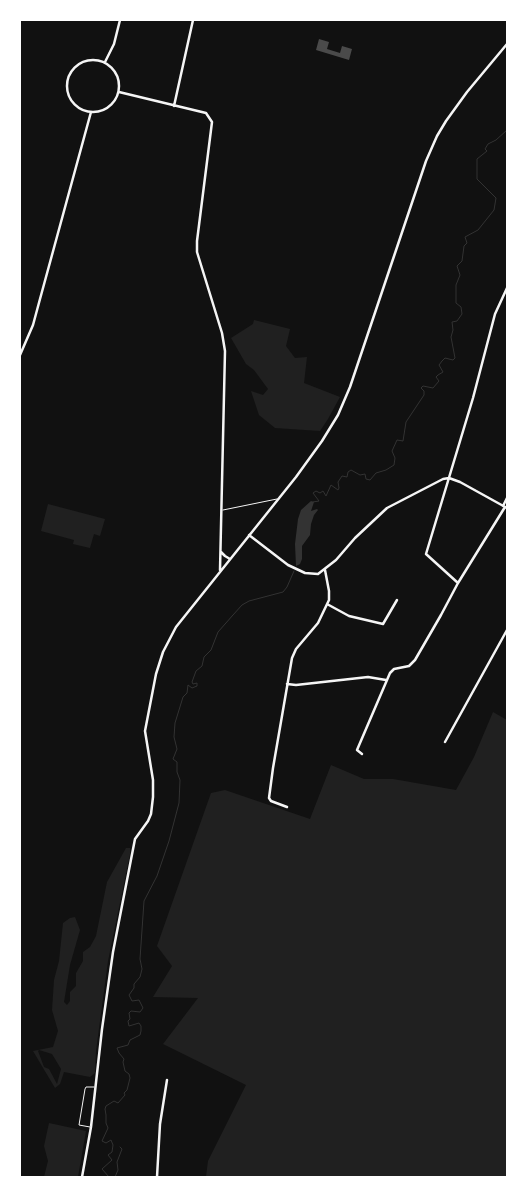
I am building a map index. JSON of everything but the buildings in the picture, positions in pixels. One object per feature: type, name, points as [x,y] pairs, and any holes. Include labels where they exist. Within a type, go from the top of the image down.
[{"type":"street","points":[[105,62],[114,44],[120,20]]},
{"type":"street","points":[[174,106],[193,20]]},
{"type":"street","points":[[82,1177],[91,1127],[108,981],[135,839],[148,821],[153,798],[151,763],[145,731],[156,674],[171,636],[316,451],[345,402],[426,161],[437,136],[467,92],[507,44]]},
{"type":"street","points":[[84,61],[105,62],[114,70],[119,80],[119,92],[114,102],[106,109],[90,112],[82,110],[75,105],[69,96],[67,86],[69,75],[75,67],[84,61]]},
{"type":"street","points":[[119,92],[206,113],[212,122],[197,252],[222,333],[225,351],[220,572]]},
{"type":"street","points":[[20,355],[33,325],[90,112]]},
{"type":"street","points":[[458,583],[426,554],[473,398],[495,314],[507,288]]},
{"type":"street","points":[[249,535],[293,568],[312,575],[325,570],[386,508],[443,479],[449,478],[460,482],[505,507]]},
{"type":"street","points":[[362,754],[357,750],[386,680],[394,670],[404,668],[414,660],[458,583],[505,507],[507,498]]},
{"type":"street","points":[[221,551],[230,559]]},
{"type":"street","points":[[287,807],[271,801],[269,798],[287,684],[292,658],[296,649],[318,623],[327,604],[329,591],[325,570]]},
{"type":"street","points":[[327,604],[349,616],[383,624],[397,600]]},
{"type":"street","points":[[444,742],[507,630]]},
{"type":"street","points":[[287,684],[296,685],[368,677],[386,680]]},
{"type":"street","points":[[157,1177],[160,1124],[167,1080]]},
{"type":"lane","points":[[222,510],[279,499]]},
{"type":"lane","points":[[91,1127],[79,1125],[85,1089],[89,1086],[95,1087]]},
{"type":"shaded area","points":[[254,320],[290,329],[286,346],[295,358],[307,357],[304,383],[340,397],[320,431],[275,428],[259,415],[251,391],[263,395],[268,389],[254,370],[246,364],[231,338],[253,324]]},
{"type":"shaded area","points":[[311,501],[314,502],[311,511],[318,510],[311,524],[310,535],[302,546],[302,559],[300,564],[296,566],[295,544],[298,519],[301,510]]},
{"type":"shaded area","points":[[48,504],[105,519],[100,536],[94,534],[90,548],[73,544],[74,540],[41,531]]},
{"type":"shaded area","points":[[493,712],[507,720],[507,1177],[206,1177],[208,1161],[246,1085],[163,1044],[198,998],[153,997],[172,966],[157,946],[211,793],[225,790],[310,819],[331,765],[364,779],[393,779],[456,790],[474,757]]},
{"type":"shaded area","points":[[126,848],[130,848],[108,961],[96,1051],[95,1073],[90,1077],[64,1072],[60,1084],[55,1088],[33,1051],[53,1047],[58,1031],[52,1010],[54,980],[59,961],[63,923],[75,917],[80,930],[70,965],[64,1002],[67,1005],[70,1001],[70,992],[76,986],[76,973],[83,961],[83,952],[90,947],[96,936],[107,882]],"holes":[[[38,1051],[52,1054],[61,1069],[57,1084],[49,1069],[44,1067]]]},
{"type":"shaded area","points":[[49,1123],[86,1131],[78,1177],[44,1177],[48,1161],[44,1146]]},
{"type":"waterway","points":[[313,502],[319,501],[313,493],[316,491],[320,493],[323,491],[326,496],[331,485],[338,490],[338,482],[342,476],[347,477],[348,472],[351,470],[360,475],[365,474],[366,479],[370,480],[376,473],[394,465],[395,458],[392,451],[397,440],[403,441],[406,422],[424,395],[424,391],[421,388],[423,386],[433,388],[439,381],[436,377],[443,372],[439,365],[445,358],[453,360],[455,358],[451,337],[453,330],[452,322],[457,321],[462,314],[461,307],[456,303],[456,285],[460,275],[457,266],[462,261],[464,246],[467,243],[465,237],[478,230],[494,210],[496,198],[477,179],[477,159],[487,151],[485,149],[488,144],[496,140],[507,130]]},
{"type":"waterway","points":[[109,1177],[102,1169],[112,1160],[108,1155],[112,1152],[113,1145],[111,1140],[106,1143],[102,1141],[108,1128],[105,1109],[106,1106],[114,1101],[118,1103],[125,1095],[124,1093],[127,1090],[130,1078],[129,1074],[125,1071],[124,1059],[117,1048],[128,1045],[130,1040],[140,1035],[141,1026],[139,1023],[129,1026],[128,1021],[131,1011],[140,1012],[143,1008],[139,1000],[132,1001],[129,995],[140,977],[142,969],[140,959],[144,901],[157,876],[179,803],[180,780],[177,772],[177,762],[173,759],[177,749],[174,737],[175,723],[183,697],[187,693],[188,685],[192,688],[197,686],[197,683],[193,684],[192,682],[196,671],[202,666],[204,657],[211,650],[218,632],[242,605],[249,601],[283,592],[294,571]]},
{"type":"waterway","points":[[115,1177],[118,1170],[117,1162],[122,1149],[120,1147]]}]
